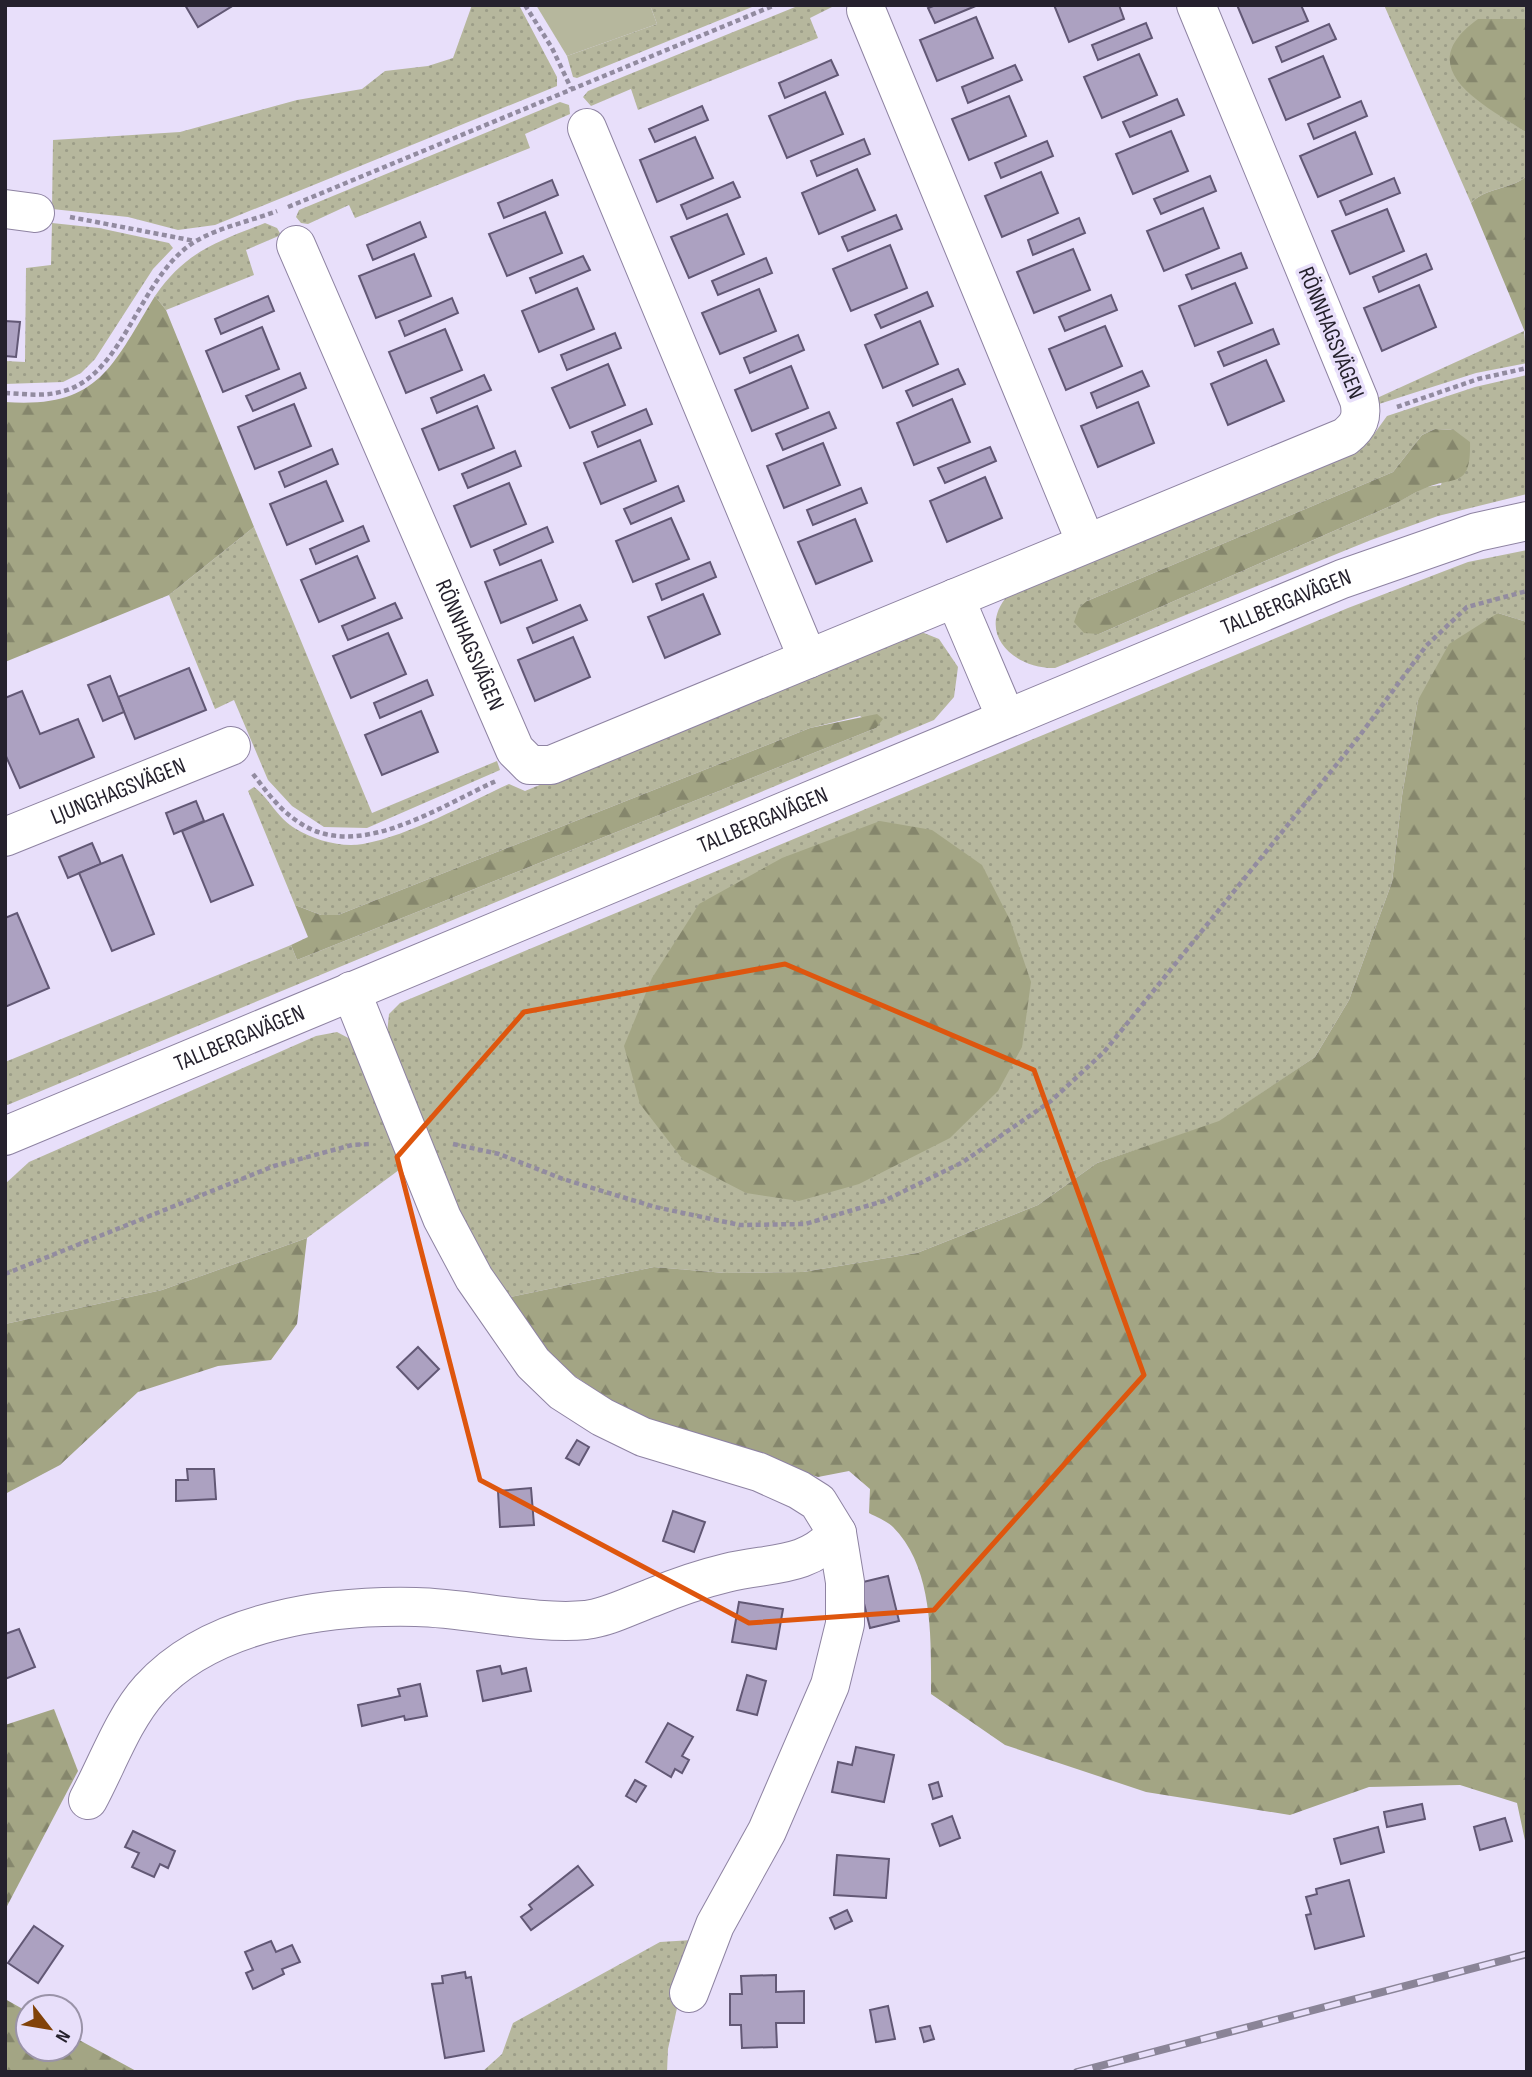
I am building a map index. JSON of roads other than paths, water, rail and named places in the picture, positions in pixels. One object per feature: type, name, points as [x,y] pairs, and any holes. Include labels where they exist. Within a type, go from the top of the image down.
[{"type":"street","name":"RÖNNHAGSVÄGEN","points":[[296,245],[515,750],[530,765],[551,765],[1345,437],[1360,421],[1359,400],[1196,5]]},
{"type":"street","points":[[866,10],[1086,543]]},
{"type":"street","points":[[587,128],[808,659]]},
{"type":"street","name":"TALLBERGAVÄGEN","points":[[5,1136],[1342,579],[1477,532],[1527,521]]},
{"type":"street","points":[[955,598],[1006,718]]},
{"type":"street","name":"LJUNGHAGSVÄGEN","points":[[5,837],[231,746]]},
{"type":"street","points":[[351,990],[442,1218],[474,1278],[533,1363],[563,1392],[643,1437],[759,1472],[799,1490],[818,1502],[837,1532],[845,1582],[845,1624],[830,1685],[767,1831],[715,1925],[689,1993]]},
{"type":"street","points":[[88,1800],[149,1689],[205,1647],[258,1624],[315,1613],[416,1607],[585,1620],[619,1612],[649,1598],[726,1573],[807,1558],[823,1549],[837,1532]]},
{"type":"railway","points":[[1077,2072],[1527,1954]]}]
